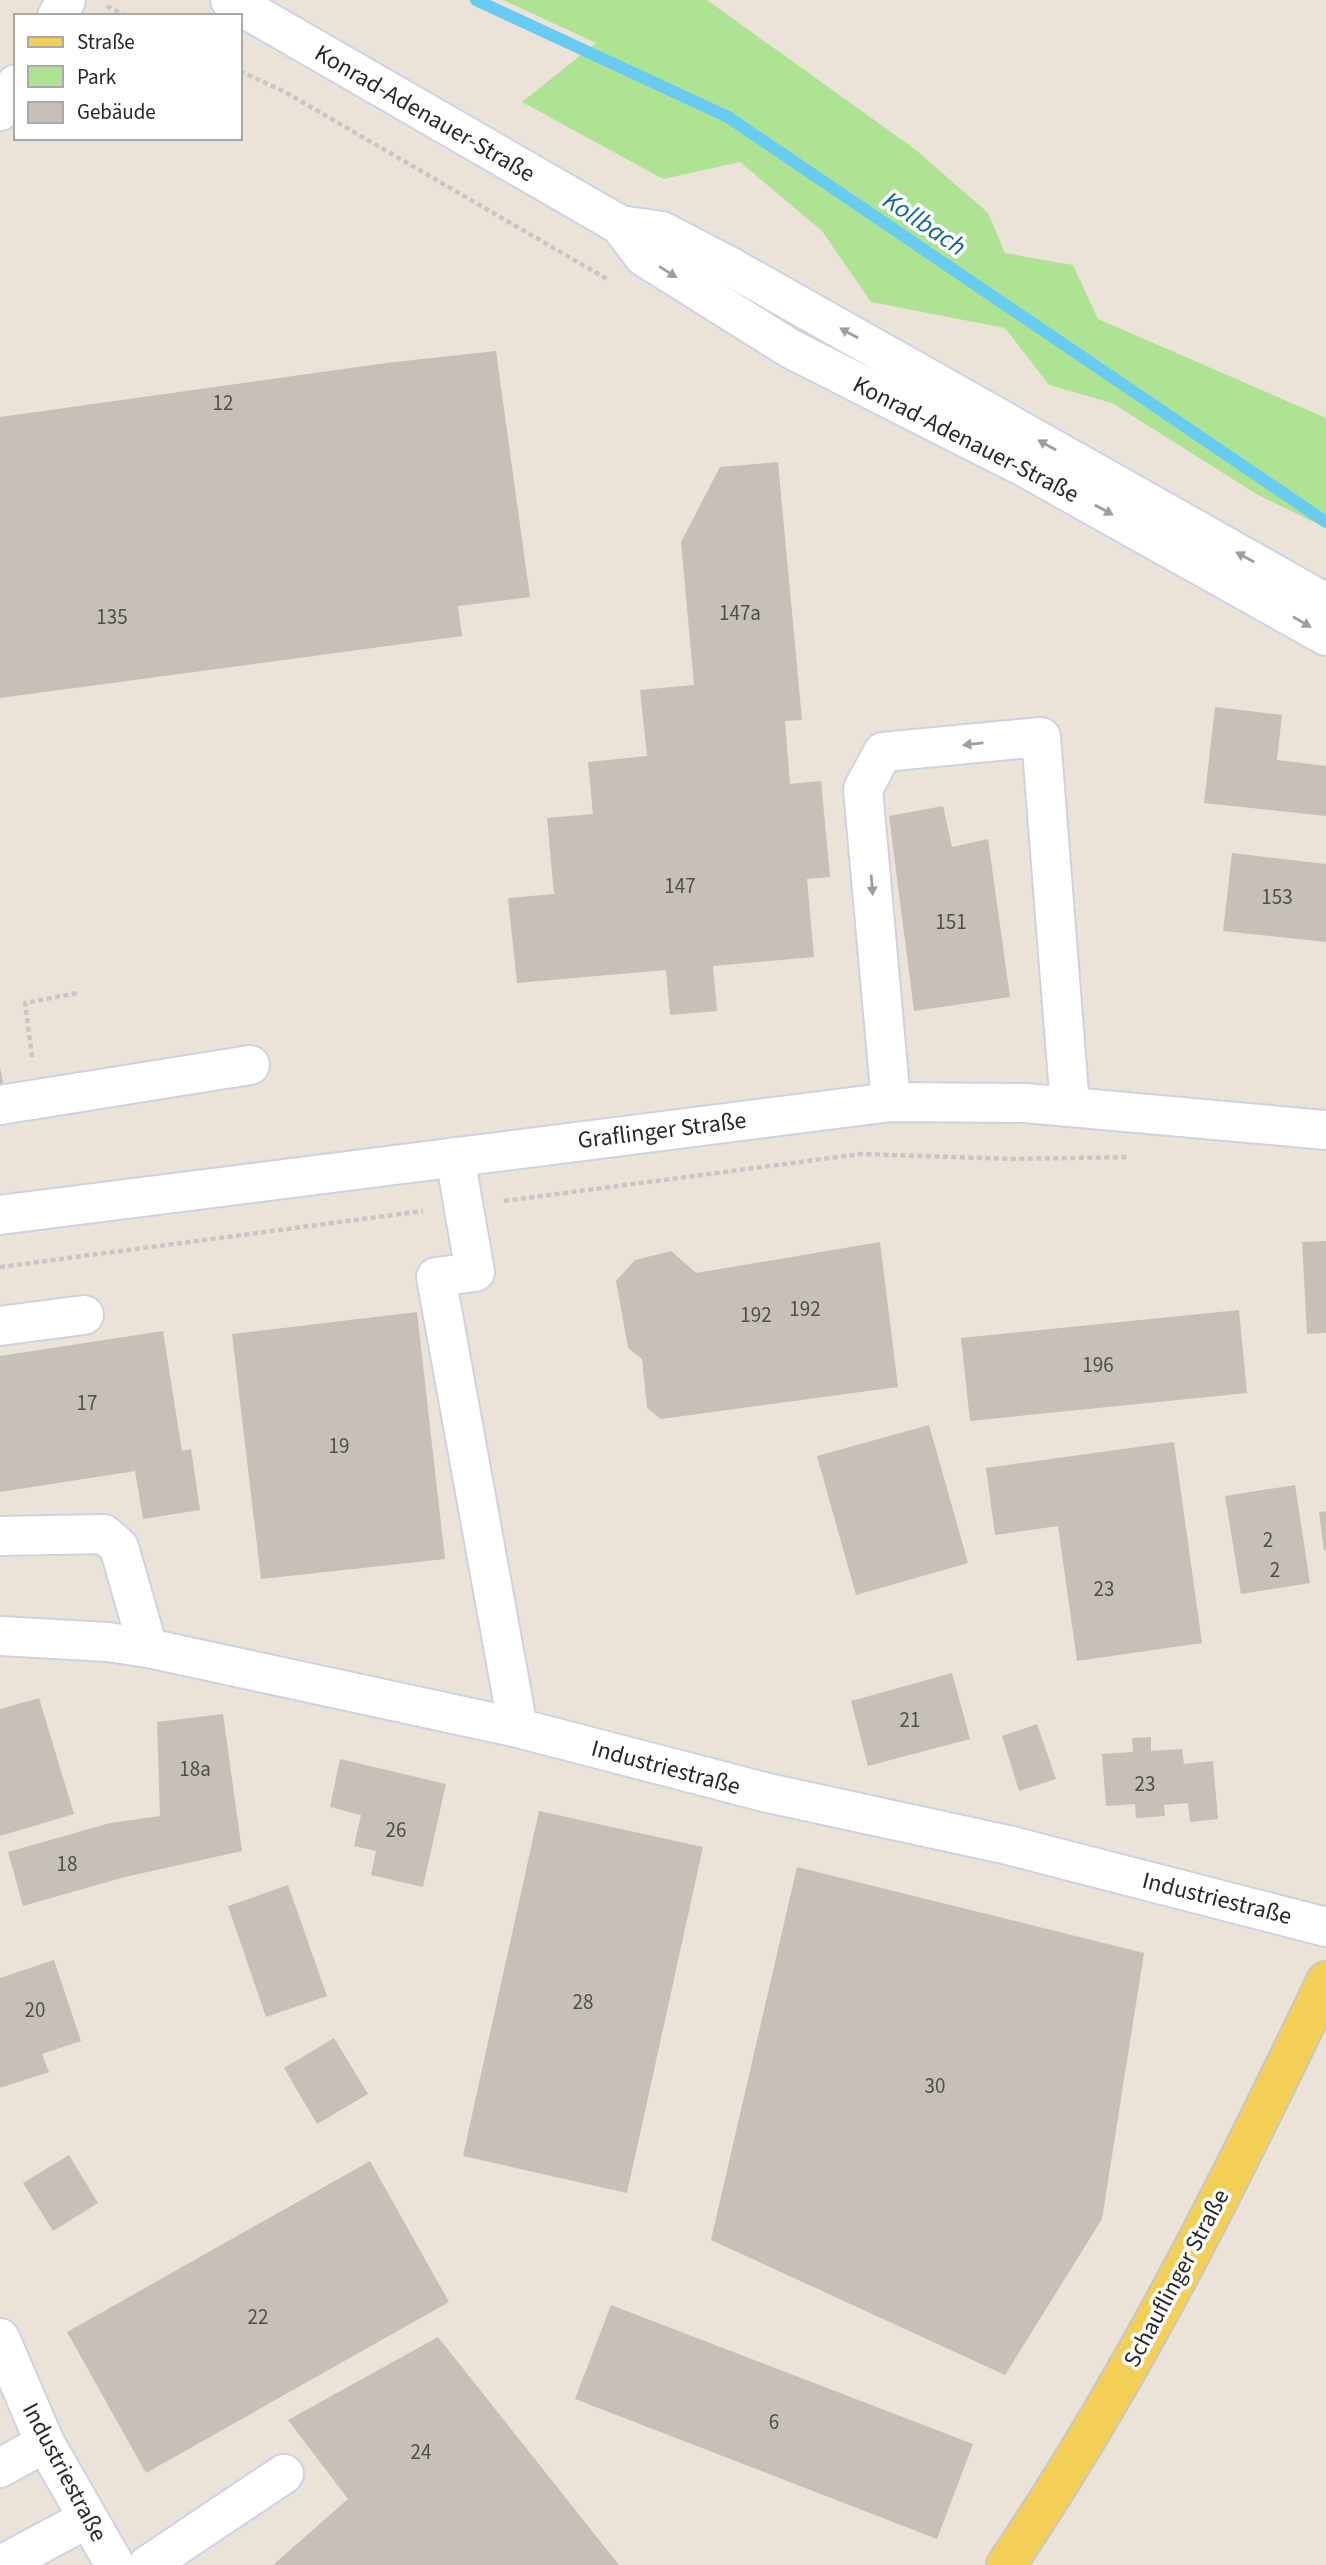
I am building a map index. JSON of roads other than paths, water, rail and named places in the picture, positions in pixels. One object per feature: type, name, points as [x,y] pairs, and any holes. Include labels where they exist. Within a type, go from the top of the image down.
[{"type":"main road","name":"Schauflinger Straße","points":[[1006,2565],[1056,2491],[1176,2285],[1326,1981]]},
{"type":"street","name":"Konrad-Adenauer-Straße","points":[[230,0],[620,225],[662,231],[729,266],[1326,603]]},
{"type":"street","points":[[0,111],[14,87]]},
{"type":"street","name":"Konrad-Adenauer-Straße","points":[[620,225],[644,257],[791,349],[1024,467],[1326,636]]},
{"type":"street","points":[[891,1102],[863,789],[883,752],[1041,737],[1070,1106]]},
{"type":"street","points":[[0,1105],[250,1065]]},
{"type":"street","name":"Graflinger Straße","points":[[0,1215],[891,1102],[1070,1106],[1326,1130]]},
{"type":"street","points":[[455,1157],[475,1272],[436,1277],[518,1728]]},
{"type":"street","points":[[0,1326],[83,1315]]},
{"type":"street","points":[[0,1536],[104,1534],[119,1547],[148,1648]]},
{"type":"street","name":"Industriestraße","points":[[0,1636],[108,1642],[148,1648],[518,1728],[768,1793],[1008,1845],[1326,1927]]},
{"type":"street","name":"Industriestraße","points":[[0,2338],[45,2443],[115,2565]]},
{"type":"street","points":[[0,2468],[45,2443]]},
{"type":"street","points":[[148,2565],[284,2474]]},
{"type":"street","points":[[8,2563],[87,2519]]},
{"type":"waterway","name":"Kollbach","points":[[476,0],[728,117],[1326,522]]}]
